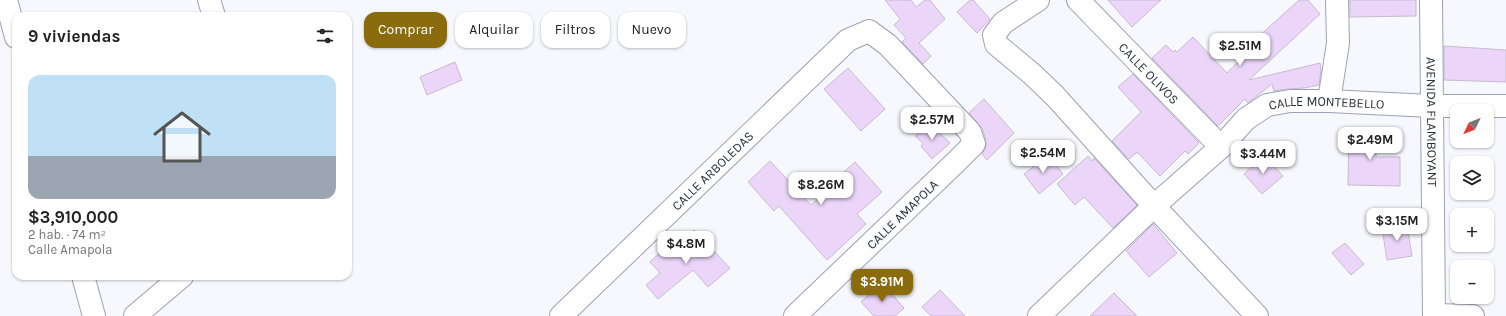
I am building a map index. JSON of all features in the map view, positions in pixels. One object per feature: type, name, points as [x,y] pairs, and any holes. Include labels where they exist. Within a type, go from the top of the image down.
[{"type":"street","points":[[6,0],[12,22]]},
{"type":"street","points":[[209,0],[213,12]]},
{"type":"street","points":[[1038,0],[1003,23],[994,35],[996,44],[1032,74],[1055,96],[1154,206],[1257,316]]},
{"type":"street","name":"CALLE OLIVOS","points":[[1078,0],[1221,147]]},
{"type":"street","points":[[1329,101],[1338,43],[1337,0]]},
{"type":"street","name":"AVENIDA FLAMBOYANT","points":[[1431,0],[1434,315]]},
{"type":"street","name":"CALLE ARBOLEDAS","points":[[561,316],[848,40],[869,31],[888,45],[970,132],[974,144]]},
{"type":"street","name":"CALLE MONTEBELLO","points":[[1039,316],[1154,206],[1221,147],[1246,119],[1267,105],[1290,101],[1329,101],[1431,106],[1506,106]]},
{"type":"street","name":"CALLE AMAPOLA","points":[[795,316],[974,144]]},
{"type":"street","points":[[84,280],[94,316]]},
{"type":"street","points":[[135,316],[177,280]]},
{"type":"street","points":[[1434,315],[1473,316]]},
{"type":"building","points":[[885,0],[911,0],[916,7],[925,0],[930,0],[945,19],[919,43],[931,56],[923,64],[902,42],[906,38],[894,25],[900,19]]},
{"type":"building","points":[[970,0],[973,0],[990,19],[977,33],[957,12]]},
{"type":"building","points":[[1108,0],[1161,0],[1132,27]]},
{"type":"building","points":[[1299,0],[1308,0],[1320,14],[1249,80],[1320,63],[1321,70],[1319,85],[1274,91],[1272,84],[1248,103],[1245,99],[1218,126],[1152,58],[1166,45],[1173,52],[1175,50],[1177,52],[1193,37],[1227,73],[1259,41],[1256,39]]},
{"type":"building","points":[[1350,0],[1416,0],[1416,16],[1350,17]]},
{"type":"building","points":[[1444,46],[1506,50],[1506,82],[1444,80]]},
{"type":"building","points":[[455,62],[462,80],[427,95],[420,77]]},
{"type":"building","points":[[848,68],[885,109],[861,131],[824,89]]},
{"type":"building","points":[[1133,74],[1199,143],[1188,154],[1185,151],[1160,176],[1137,152],[1129,159],[1112,141],[1141,112],[1118,87]]},
{"type":"building","points":[[984,99],[1014,133],[987,160],[982,154],[986,146],[986,140],[982,128],[969,113]]},
{"type":"building","points":[[929,123],[950,143],[932,159],[921,146],[923,143],[915,136]]},
{"type":"building","points":[[1349,128],[1376,129],[1376,157],[1400,157],[1400,186],[1348,185]]},
{"type":"building","points":[[1048,155],[1063,174],[1039,194],[1024,174]]},
{"type":"building","points":[[1088,156],[1092,161],[1094,158],[1137,205],[1113,228],[1084,197],[1075,205],[1057,184]]},
{"type":"building","points":[[1264,156],[1283,176],[1262,194],[1244,174]]},
{"type":"building","points":[[770,161],[811,205],[838,181],[836,179],[855,162],[882,192],[857,214],[866,224],[827,260],[779,206],[774,211],[748,182]]},
{"type":"building","points":[[1153,224],[1177,253],[1149,277],[1126,251]]},
{"type":"building","points":[[1407,225],[1412,256],[1387,260],[1382,228]]},
{"type":"building","points":[[694,230],[730,268],[708,287],[693,270],[658,299],[646,285],[660,273],[650,262],[666,247],[670,252]]},
{"type":"building","points":[[1345,243],[1364,264],[1351,275],[1332,253]]},
{"type":"building","points":[[882,283],[904,308],[895,316],[874,316],[861,302]]},
{"type":"building","points":[[940,290],[965,316],[931,316],[922,307]]},
{"type":"building","points":[[1114,293],[1137,316],[1090,316]]}]
